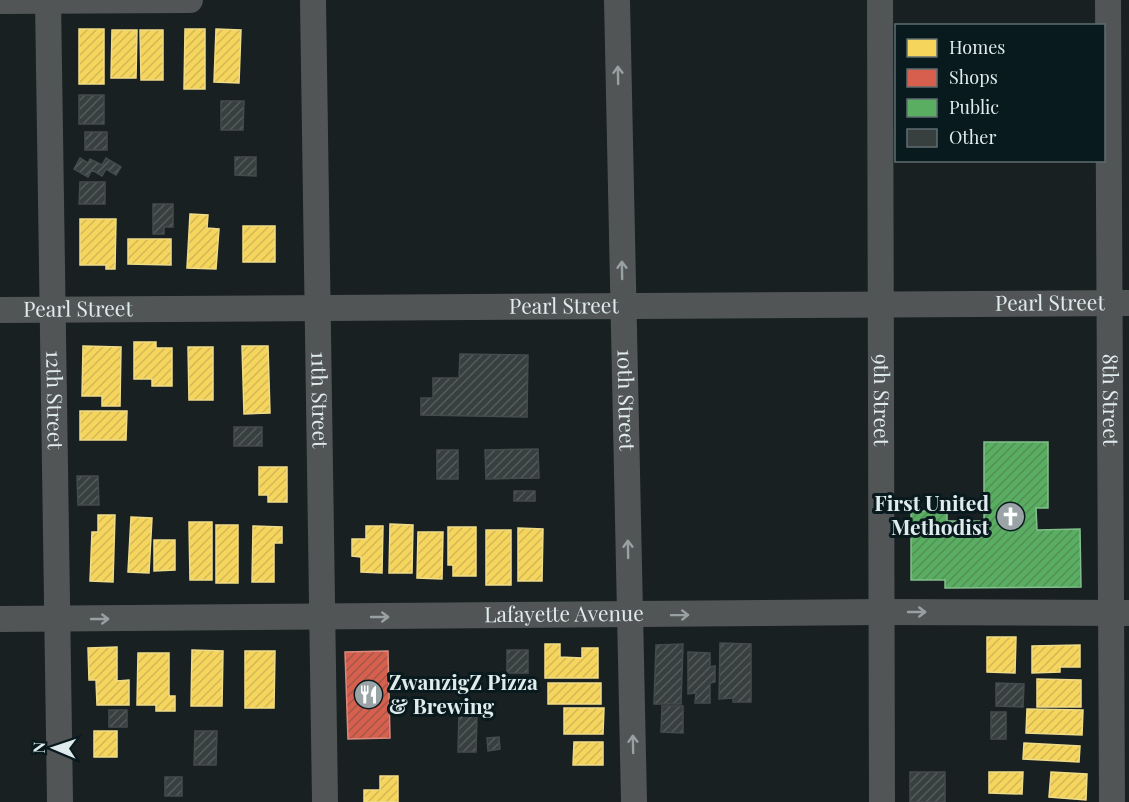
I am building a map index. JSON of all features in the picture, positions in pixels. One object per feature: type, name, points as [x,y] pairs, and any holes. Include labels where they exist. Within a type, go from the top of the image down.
[{"type":"street","points":[[0,1],[190,0]]},
{"type":"street","name":"11th Street","points":[[313,0],[325,802]]},
{"type":"street","name":"10th Street","points":[[617,0],[634,802]]},
{"type":"street","name":"9th Street","points":[[880,0],[882,802]]},
{"type":"street","name":"8th Street","points":[[1108,0],[1119,303],[1121,613],[1112,802]]},
{"type":"street","name":"12th Street","points":[[48,1],[60,802]]},
{"type":"street","name":"Pearl Street","points":[[0,310],[1119,303]]},
{"type":"street","name":"Lafayette Avenue","points":[[0,619],[630,616],[882,612],[1121,613]]},
{"type":"building: Homes","points":[[79,29],[104,29],[104,84],[79,84]]},
{"type":"building: Homes","points":[[185,29],[205,29],[205,89],[184,89]]},
{"type":"building: Homes","points":[[216,29],[241,30],[239,83],[214,82]]},
{"type":"building: Homes","points":[[112,30],[137,30],[136,78],[111,78]]},
{"type":"building: Homes","points":[[140,30],[163,30],[163,80],[141,80]]},
{"type":"building: Homes","points":[[190,214],[208,215],[207,228],[219,229],[216,269],[187,268]]},
{"type":"building: Homes","points":[[80,219],[116,219],[115,269],[106,269],[106,265],[80,265]]},
{"type":"building: Homes","points":[[243,226],[275,226],[275,262],[243,262]]},
{"type":"building: Homes","points":[[128,239],[171,239],[171,265],[128,264]]},
{"type":"building: Homes","points":[[134,342],[156,342],[156,348],[172,348],[172,386],[152,386],[152,379],[134,379]]},
{"type":"building: Homes","points":[[83,346],[121,347],[120,406],[102,406],[102,396],[82,396]]},
{"type":"building: Homes","points":[[242,346],[268,346],[270,413],[244,414]]},
{"type":"building: Homes","points":[[188,347],[213,347],[213,400],[189,400]]},
{"type":"building: Homes","points":[[80,411],[127,411],[126,440],[80,440]]},
{"type":"building: Homes","points":[[259,467],[287,467],[287,502],[268,502],[268,495],[259,495]]},
{"type":"building: Homes","points":[[98,515],[115,515],[113,582],[90,581],[92,532],[98,532]]},
{"type":"building: Homes","points":[[131,517],[152,518],[149,573],[128,572]]},
{"type":"building: Homes","points":[[189,522],[212,522],[212,580],[190,580]]},
{"type":"building: Homes","points":[[390,524],[413,525],[412,573],[389,573]]},
{"type":"building: Homes","points":[[216,525],[238,525],[238,583],[216,583]]},
{"type":"building: Homes","points":[[253,526],[282,527],[282,543],[274,543],[274,582],[252,582]]},
{"type":"building: Homes","points":[[366,526],[383,526],[382,573],[361,572],[361,557],[352,556],[352,539],[366,539]]},
{"type":"building: Homes","points":[[448,527],[476,527],[476,576],[453,576],[453,565],[448,565]]},
{"type":"building: Homes","points":[[518,528],[543,529],[542,581],[518,581]]},
{"type":"building: Homes","points":[[486,530],[511,530],[511,585],[486,585]]},
{"type":"building: Homes","points":[[418,532],[443,532],[442,579],[417,578]]},
{"type":"building: Homes","points":[[154,540],[175,540],[175,570],[154,571]]},
{"type":"building: Homes","points":[[987,637],[1016,637],[1015,673],[987,672]]},
{"type":"building: Homes","points":[[545,644],[560,644],[560,657],[582,658],[582,648],[598,648],[598,678],[545,678]]},
{"type":"building: Homes","points":[[1080,645],[1080,667],[1060,667],[1060,672],[1032,673],[1032,646]]},
{"type":"building: Homes","points":[[117,647],[117,681],[129,680],[129,705],[97,705],[96,680],[89,680],[88,648]]},
{"type":"building: Homes","points":[[192,650],[223,651],[222,706],[191,706]]},
{"type":"building: Homes","points":[[245,651],[275,651],[274,708],[245,708]]},
{"type":"building: Homes","points":[[138,653],[169,653],[169,696],[175,696],[175,711],[156,711],[156,705],[137,705]]},
{"type":"building: Homes","points":[[1037,679],[1081,680],[1081,707],[1037,707]]},
{"type":"building: Homes","points":[[548,683],[601,683],[601,704],[548,704]]},
{"type":"building: Homes","points":[[564,708],[604,708],[603,734],[564,734]]},
{"type":"building: Homes","points":[[1027,709],[1083,710],[1082,735],[1026,733]]},
{"type":"building: Homes","points":[[94,731],[117,731],[117,757],[94,757]]},
{"type":"building: Homes","points":[[574,742],[603,742],[603,765],[573,765]]},
{"type":"building: Homes","points":[[1024,743],[1080,746],[1079,762],[1023,759]]},
{"type":"building: Homes","points":[[989,772],[1023,772],[1022,794],[989,793]]},
{"type":"building: Homes","points":[[1051,772],[1087,774],[1086,800],[1049,797]]},
{"type":"building: Homes","points":[[380,776],[398,776],[398,802],[364,802],[364,790],[380,790]]},
{"type":"building: Shops","name":"ZwanzigZ Pizza & Brewing","points":[[388,651],[390,738],[348,739],[345,652]]},
{"type":"building: Public","name":"First United Methodist","points":[[984,442],[1048,442],[1048,508],[1036,508],[1037,530],[1080,529],[1081,587],[945,588],[945,580],[911,580],[911,511],[947,511],[947,521],[984,521]]},
{"type":"building: Other","points":[[79,95],[104,95],[104,124],[79,124]]},
{"type":"building: Other","points":[[221,101],[244,101],[243,130],[221,130]]},
{"type":"building: Other","points":[[85,132],[107,132],[107,150],[85,150]]},
{"type":"building: Other","points":[[235,157],[256,157],[256,176],[235,175]]},
{"type":"building: Other","points":[[80,158],[88,163],[90,159],[102,165],[106,158],[121,167],[116,175],[106,169],[102,176],[92,170],[88,177],[74,169]]},
{"type":"building: Other","points":[[80,182],[105,182],[105,204],[79,204]]},
{"type":"building: Other","points":[[153,204],[173,204],[173,227],[164,227],[164,234],[153,234]]},
{"type":"building: Other","points":[[460,354],[528,355],[527,417],[421,415],[421,398],[433,398],[433,378],[459,378]]},
{"type":"building: Other","points":[[234,427],[262,427],[262,446],[234,446]]},
{"type":"building: Other","points":[[538,449],[539,478],[486,479],[485,450]]},
{"type":"building: Other","points":[[437,450],[458,450],[458,479],[437,479]]},
{"type":"building: Other","points":[[77,476],[98,476],[99,505],[78,505]]},
{"type":"building: Other","points":[[514,491],[535,491],[535,501],[514,501]]},
{"type":"building: Other","points":[[720,643],[751,644],[751,702],[733,702],[733,698],[719,699]]},
{"type":"building: Other","points":[[683,644],[681,704],[654,704],[656,645]]},
{"type":"building: Other","points":[[507,650],[528,650],[528,673],[507,673]]},
{"type":"building: Other","points":[[688,652],[710,653],[710,667],[715,666],[715,682],[710,683],[710,703],[695,703],[696,693],[688,694]]},
{"type":"building: Other","points":[[996,683],[1024,684],[1023,707],[996,706]]},
{"type":"building: Other","points":[[662,706],[683,706],[683,733],[661,732]]},
{"type":"building: Other","points":[[109,710],[127,710],[127,727],[109,727]]},
{"type":"building: Other","points":[[459,712],[477,713],[476,752],[458,752]]},
{"type":"building: Other","points":[[991,712],[1006,712],[1006,739],[991,739]]},
{"type":"building: Other","points":[[195,731],[217,731],[216,765],[194,765]]},
{"type":"building: Other","points":[[499,737],[500,749],[488,751],[487,738]]},
{"type":"building: Other","points":[[910,772],[945,772],[945,802],[910,802]]},
{"type":"building: Other","points":[[165,777],[182,777],[182,796],[165,796]]},
{"type":"place","name":"First United Methodist","points":[[1010,516]]},
{"type":"place","name":"ZwanzigZ Pizza & Brewing","points":[[368,695]]}]
